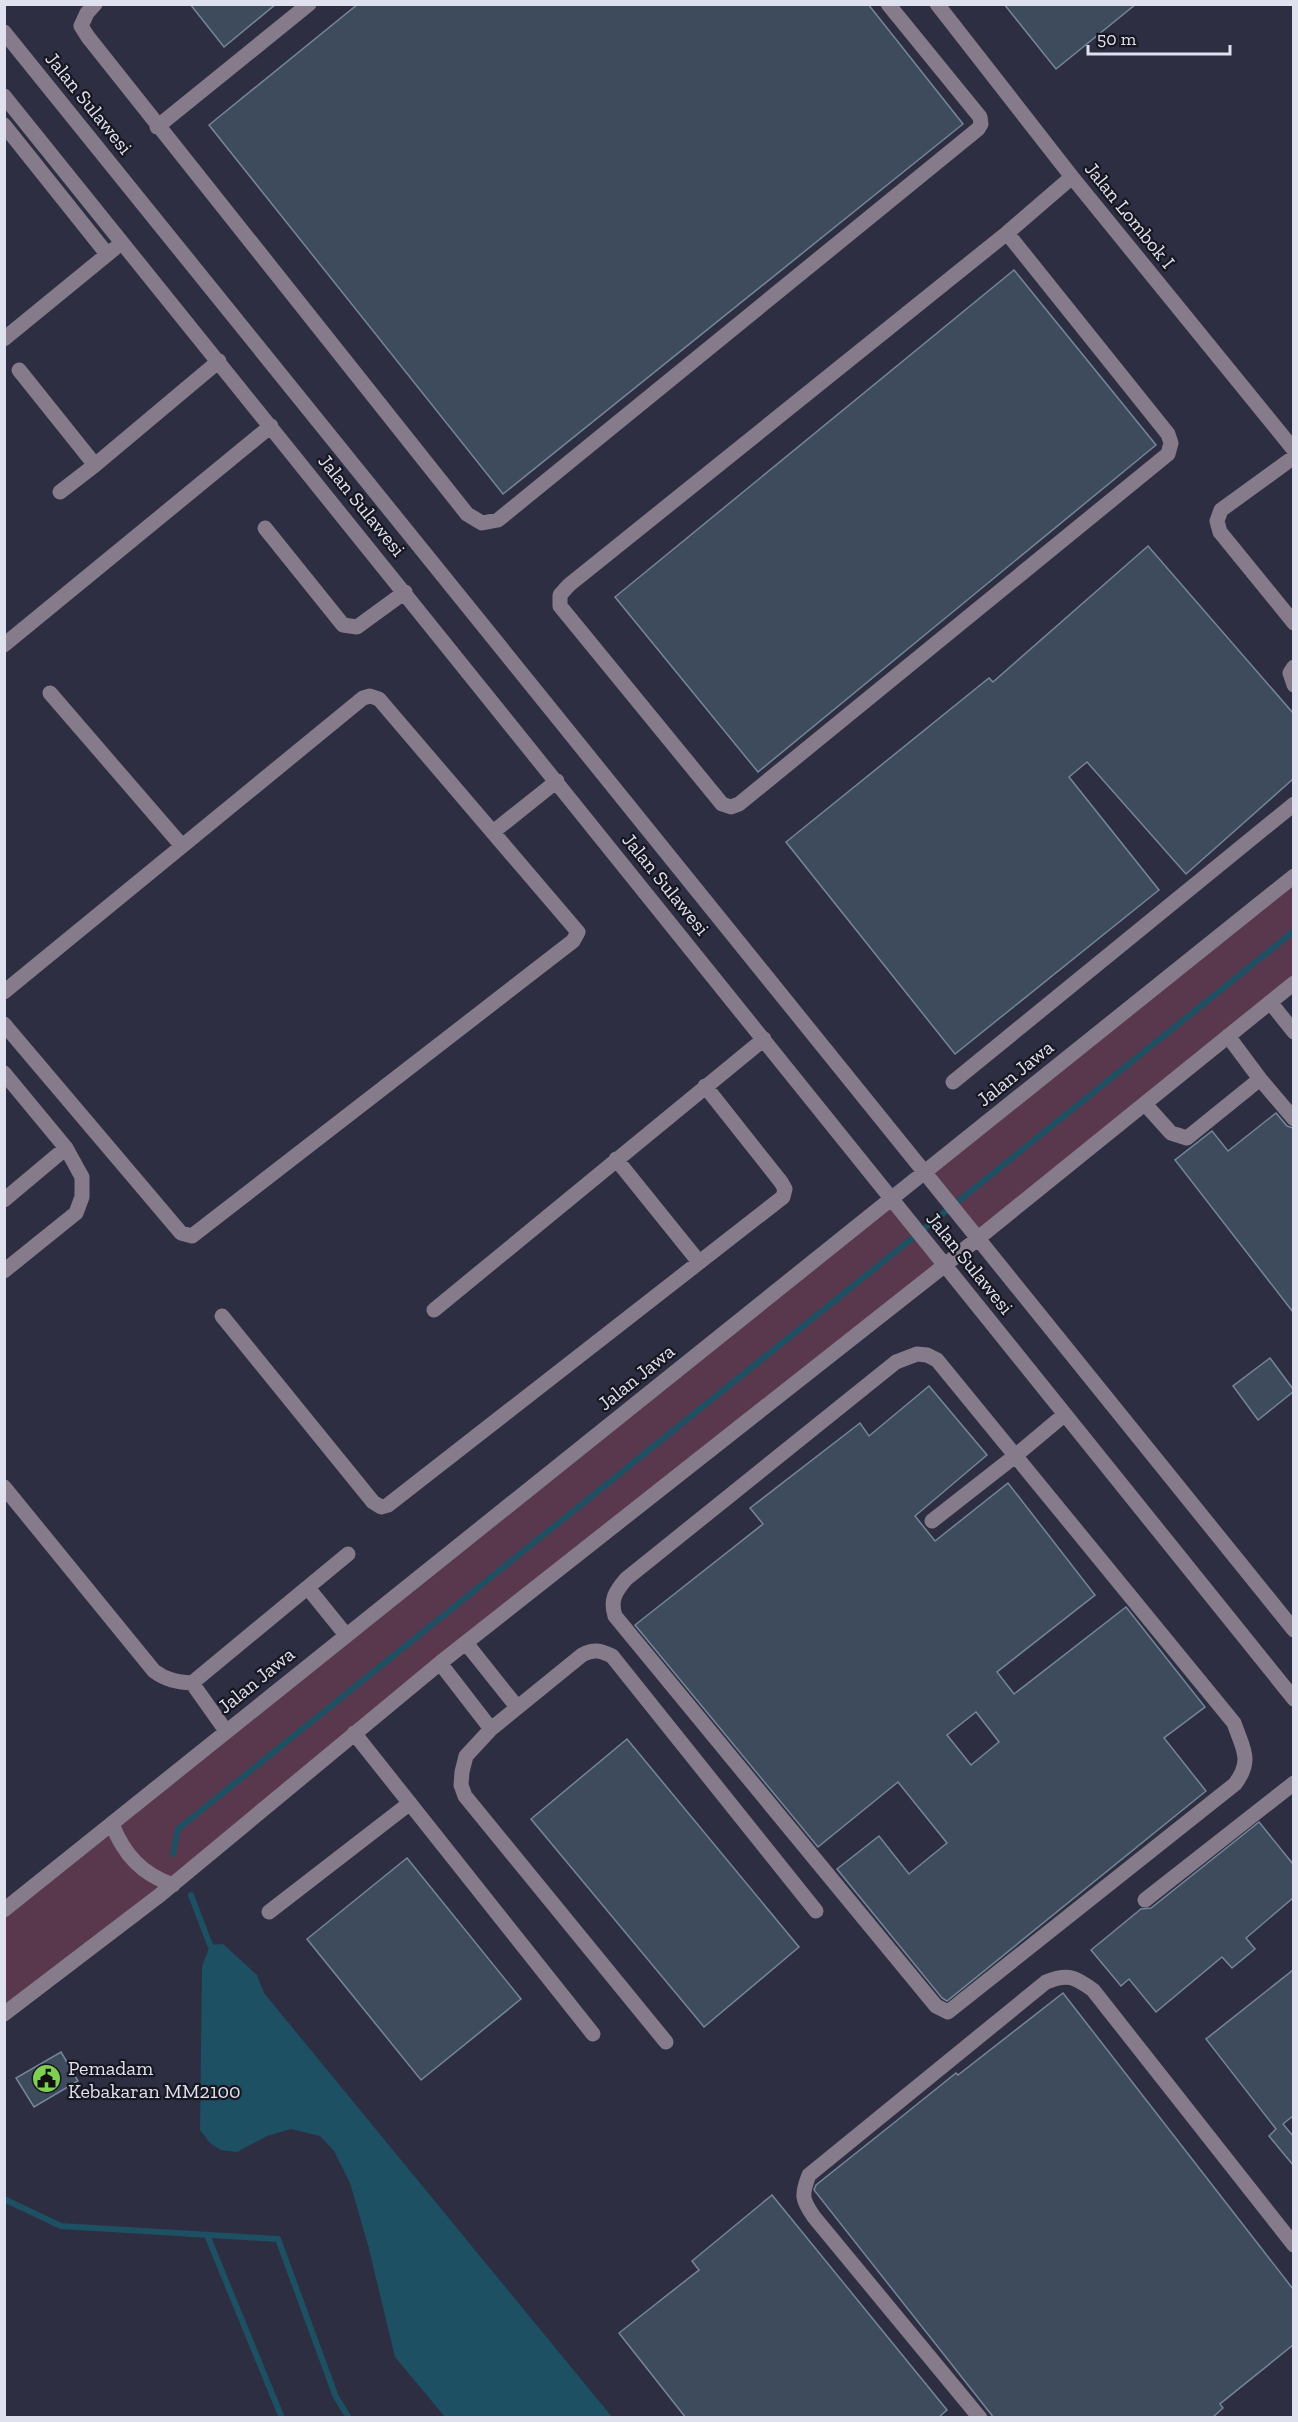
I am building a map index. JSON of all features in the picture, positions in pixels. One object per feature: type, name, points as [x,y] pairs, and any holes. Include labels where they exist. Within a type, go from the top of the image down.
[{"type":"street","points":[[94,4],[81,26],[157,127],[459,505],[474,520],[482,523],[498,520],[980,127],[980,117],[888,4]]},
{"type":"street","points":[[157,127],[309,4]]},
{"type":"street","name":"Jalan Lombok I","points":[[937,4],[1072,177],[1293,450]]},
{"type":"street","name":"Jalan Sulawesi","points":[[4,32],[1293,1630]]},
{"type":"street","name":"Jalan Sulawesi","points":[[4,96],[123,241],[1293,1699]]},
{"type":"street","points":[[4,125],[107,254]]},
{"type":"street","points":[[1007,233],[1168,434],[1171,443],[1168,454],[739,804],[731,807],[722,804],[560,606],[560,595],[569,585],[1007,233],[1072,177]]},
{"type":"street","points":[[5,337],[123,241]]},
{"type":"street","points":[[60,492],[219,361]]},
{"type":"street","points":[[19,370],[95,465]]},
{"type":"street","points":[[4,645],[271,426]]},
{"type":"street","points":[[1293,457],[1221,510],[1217,521],[1220,532],[1293,623]]},
{"type":"street","points":[[266,528],[343,625],[347,627],[357,627],[405,592]]},
{"type":"street","points":[[1293,667],[1290,673],[1293,685]]},
{"type":"street","points":[[50,693],[182,846]]},
{"type":"street","points":[[4,992],[363,698],[370,696],[379,699],[576,928],[576,937],[192,1236],[181,1233],[4,1024]]},
{"type":"street","points":[[493,832],[557,781]]},
{"type":"street","points":[[953,1082],[1293,804]]},
{"type":"street","name":"Jalan Jawa","points":[[4,1910],[1293,876]]},
{"type":"street","points":[[4,2014],[173,1885],[440,1663],[945,1265],[1293,983]]},
{"type":"street","points":[[1270,1002],[1293,1032]]},
{"type":"street","points":[[1228,1036],[1293,1119]]},
{"type":"street","points":[[434,1310],[764,1039]]},
{"type":"street","points":[[4,1073],[66,1148],[82,1178],[82,1197],[76,1213],[4,1271]]},
{"type":"street","points":[[1144,1104],[1171,1133],[1187,1138],[1260,1079]]},
{"type":"street","points":[[222,1316],[373,1502],[381,1507],[388,1505],[783,1197],[785,1190],[705,1086]]},
{"type":"street","points":[[4,1200],[66,1148]]},
{"type":"street","points":[[616,1159],[699,1262]]},
{"type":"street","points":[[917,1354],[927,1355],[937,1360],[1015,1456],[1234,1723],[1246,1759],[1244,1772],[1235,1784],[948,2012],[936,2006],[615,1616],[612,1606],[614,1593],[626,1579],[906,1357],[917,1354]]},
{"type":"street","points":[[932,1521],[1064,1414]]},
{"type":"street","points":[[4,1487],[154,1671],[164,1679],[192,1683],[226,1731]]},
{"type":"street","points":[[192,1683],[348,1554]]},
{"type":"street","points":[[308,1588],[346,1635]]},
{"type":"street","points":[[466,1643],[517,1707]]},
{"type":"street","points":[[666,2042],[465,1796],[462,1778],[466,1756],[517,1707],[582,1655],[600,1650],[612,1656],[816,1911]]},
{"type":"street","points":[[440,1663],[491,1730]]},
{"type":"street","points":[[354,1733],[593,2034]]},
{"type":"street","points":[[1145,1900],[1293,1783]]},
{"type":"street","points":[[269,1912],[410,1803]]},
{"type":"street","points":[[112,1824],[125,1851],[134,1863],[146,1872],[173,1885]]},
{"type":"street","points":[[980,2418],[814,2217],[804,2203],[803,2189],[809,2175],[1046,1982],[1061,1976],[1077,1979],[1093,1990],[1293,2245]]},
{"type":"shaded area","points":[[1293,876],[1293,983],[978,1238],[925,1173]]},
{"type":"shaded area","points":[[892,1198],[945,1265],[5,2013],[5,1910]]},
{"type":"water","points":[[223,1944],[257,1975],[264,1993],[612,2417],[445,2417],[395,2357],[368,2245],[350,2183],[334,2151],[320,2136],[291,2129],[267,2136],[237,2152],[221,2150],[210,2143],[200,2130],[202,1967],[210,1945]]},
{"type":"building","points":[[190,4],[276,4],[224,47]]},
{"type":"building","points":[[358,4],[868,4],[963,124],[503,494],[209,125]]},
{"type":"building","points":[[1004,4],[1136,4],[1056,69]]},
{"type":"building","points":[[1014,270],[1156,445],[758,772],[615,597]]},
{"type":"building","points":[[1148,546],[1293,713],[1293,779],[1186,874],[1087,762],[1069,777],[1159,890],[955,1054],[786,842],[989,678],[993,682]]},
{"type":"building","points":[[1276,1113],[1287,1126],[1293,1128],[1293,1312],[1175,1160],[1212,1131],[1228,1151]]},
{"type":"building","points":[[1270,1358],[1293,1392],[1258,1420],[1233,1386]]},
{"type":"building","points":[[929,1386],[987,1455],[915,1516],[935,1541],[1008,1483],[1095,1595],[997,1672],[1014,1694],[1126,1607],[1205,1707],[1164,1738],[1206,1791],[947,2001],[942,1998],[837,1869],[879,1836],[909,1874],[947,1843],[898,1782],[818,1847],[635,1625],[763,1524],[750,1508],[860,1423],[869,1436]],"holes":[[[976,1712],[999,1742],[971,1765],[947,1735]]]},
{"type":"building","points":[[627,1739],[799,1947],[704,2027],[531,1819]]},
{"type":"building","points":[[1259,1822],[1293,1864],[1293,1898],[1246,1938],[1255,1949],[1232,1968],[1222,1957],[1156,2012],[1129,1979],[1121,1986],[1091,1950],[1141,1909],[1151,1908]]},
{"type":"building","points":[[407,1858],[521,1999],[421,2080],[307,1939]]},
{"type":"building","points":[[1293,1970],[1293,2116],[1283,2124],[1293,2136],[1293,2165],[1269,2136],[1276,2129],[1206,2039]]},
{"type":"building","points":[[1063,1993],[1293,2289],[1293,2345],[1220,2404],[1223,2408],[1212,2418],[994,2418],[814,2190],[816,2185],[956,2073],[958,2075]]},
{"type":"building","name":"Pemadam Kebakaran MM2100","points":[[61,2052],[78,2081],[34,2107],[16,2078]]},
{"type":"building","points":[[772,2195],[947,2410],[938,2418],[686,2418],[619,2333],[699,2270],[692,2261]]},
{"type":"waterway","points":[[173,1854],[178,1829],[1294,931]]},
{"type":"waterway","points":[[191,1895],[210,1945]]},
{"type":"waterway","points":[[4,2199],[61,2226],[278,2239],[336,2397],[349,2418]]},
{"type":"waterway","points":[[207,2235],[282,2418]]},
{"type":"place","name":"Pemadam Kebakaran MM2100","points":[[47,2079]]}]
